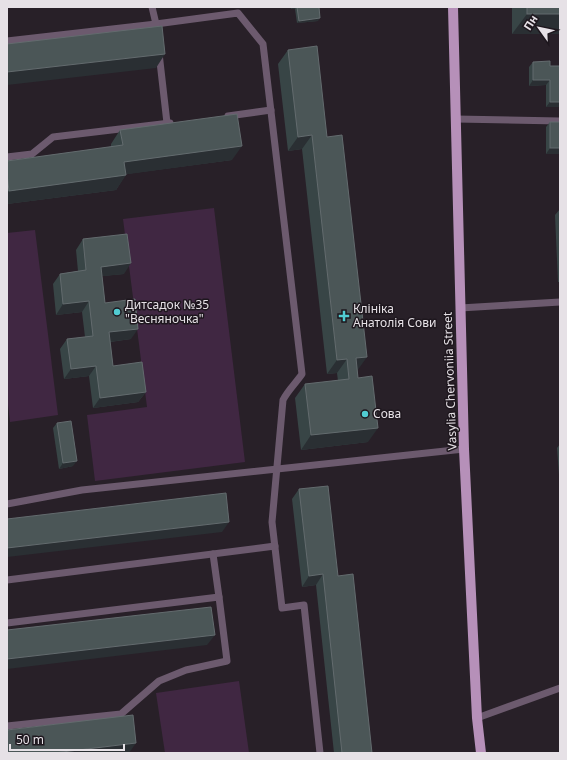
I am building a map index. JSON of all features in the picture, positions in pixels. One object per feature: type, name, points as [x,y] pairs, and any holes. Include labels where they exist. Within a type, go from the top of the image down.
[{"type":"main road","name":"Vasylia Chervoniia Street","points":[[453,7],[464,449],[477,718],[482,753]]},
{"type":"lane","points":[[152,7],[156,24],[167,123]]},
{"type":"lane","points":[[7,41],[156,24],[238,10],[263,44],[302,374],[295,384],[288,389],[283,400],[272,522],[282,608],[304,605],[320,753]]},
{"type":"lane","points":[[218,117],[271,110]]},
{"type":"lane","points":[[456,119],[560,121]]},
{"type":"lane","points":[[7,157],[32,154],[53,138],[182,122]]},
{"type":"lane","points":[[460,308],[560,302]]},
{"type":"lane","points":[[7,504],[82,490],[464,449]]},
{"type":"lane","points":[[7,580],[275,546]]},
{"type":"lane","points":[[7,726],[121,714],[160,680],[186,670],[227,661],[213,554]]},
{"type":"lane","points":[[7,623],[219,597]]},
{"type":"lane","points":[[477,718],[560,688]]},
{"type":"shaded area","points":[[214,208],[245,462],[95,481],[87,415],[147,407],[123,219]]},
{"type":"shaded area","points":[[35,230],[58,415],[10,422],[7,396],[7,233]]},
{"type":"shaded area","points":[[239,681],[249,753],[165,753],[156,693]]},
{"type":"building","points":[[297,7],[319,7],[320,18],[299,21]]},
{"type":"building","points":[[527,7],[560,7],[560,14],[527,14]]},
{"type":"building","points":[[162,26],[165,54],[7,72],[7,44]]},
{"type":"building","points":[[317,46],[327,137],[342,135],[367,357],[356,358],[358,378],[372,376],[378,428],[311,435],[305,384],[349,379],[347,359],[337,360],[312,135],[298,137],[288,50]]},
{"type":"building","points":[[550,61],[550,66],[560,66],[560,102],[550,102],[550,80],[533,80],[533,62]]},
{"type":"building","points":[[237,114],[242,146],[124,162],[126,175],[9,191],[7,161],[123,145],[120,130]]},
{"type":"building","points":[[550,122],[560,122],[560,148],[550,148]]},
{"type":"building","points":[[127,234],[131,263],[101,267],[105,303],[135,299],[138,329],[109,332],[113,366],[142,362],[146,392],[100,398],[96,366],[71,369],[67,339],[93,336],[89,301],[63,304],[60,274],[86,270],[83,239]]},
{"type":"building","points":[[71,421],[77,461],[63,463],[57,423]]},
{"type":"building","points":[[328,486],[338,576],[353,574],[372,753],[342,753],[323,574],[309,576],[299,489]]},
{"type":"building","points":[[226,493],[229,522],[7,548],[7,519]]},
{"type":"building","points":[[211,607],[215,635],[7,659],[7,630]]},
{"type":"building","points":[[133,715],[136,743],[54,753],[7,753],[7,730]]},
{"type":"place","name":"Дитсадок №35 \"Весняночка\"","points":[[117,312]]},
{"type":"place","name":"Клініка Анатолія Сови","points":[[344,316]]},
{"type":"place","name":"Сова","points":[[365,414]]}]
